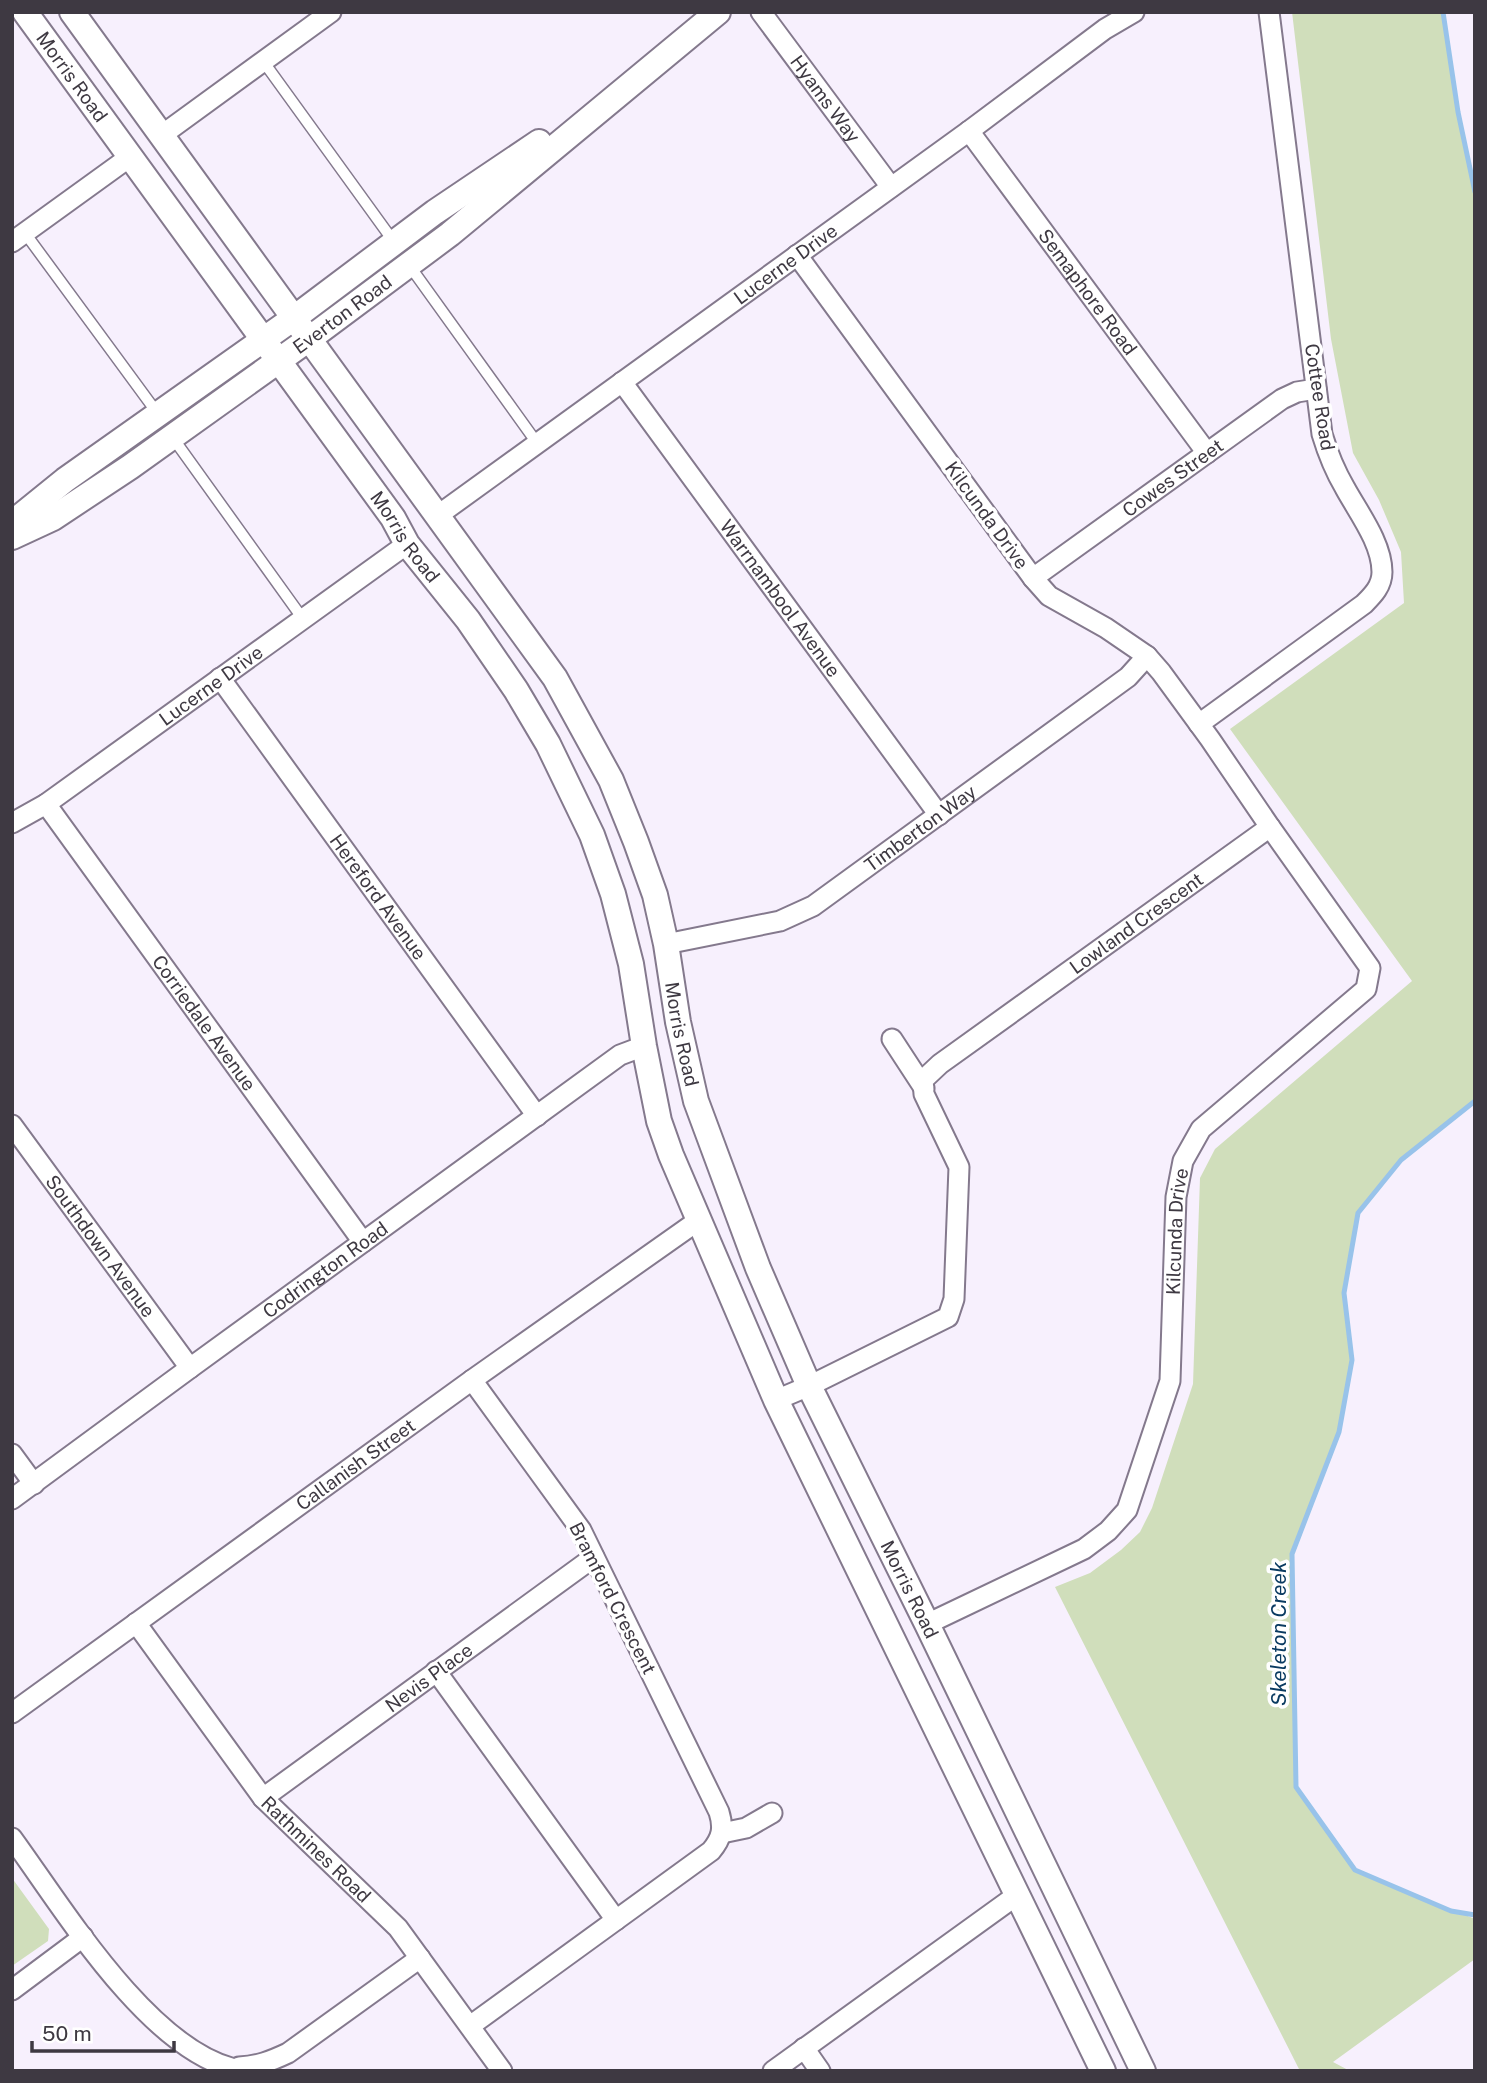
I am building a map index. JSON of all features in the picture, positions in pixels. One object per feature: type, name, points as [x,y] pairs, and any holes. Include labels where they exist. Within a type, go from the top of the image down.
[{"type":"street","name":"Morris Road","points":[[25,12],[393,518],[407,544],[468,620],[516,690],[572,790],[614,894],[631,964],[644,1046],[660,1121],[671,1155],[776,1400],[1103,2071]]},
{"type":"street","name":"Morris Road","points":[[72,12],[555,678],[589,737],[611,780],[654,895],[696,1101],[758,1268],[809,1386],[1143,2071]]},
{"type":"street","points":[[162,135],[331,12]]},
{"type":"street","name":"Everton Road","points":[[12,537],[53,517],[172,437],[309,339],[450,234],[718,12]]},
{"type":"street","name":"Hyams Way","points":[[761,12],[891,187]]},
{"type":"street","name":"Lucerne Drive","points":[[437,516],[969,131],[1105,29],[1134,12]]},
{"type":"street","name":"Cottee Road","points":[[1204,732],[1364,604],[1380,583],[1382,571],[1372,536],[1329,458],[1322,434],[1269,12]]},
{"type":"street","name":"Everton Road","points":[[12,523],[65,480],[264,340],[435,212],[652,65]]},
{"type":"street","name":"Semaphore Road","points":[[969,131],[1207,453]]},
{"type":"street","points":[[18,238],[131,156]]},
{"type":"street","name":"Kilcunda Drive","points":[[797,255],[1033,578],[1049,596],[1106,628],[1147,656],[1204,732]]},
{"type":"street","name":"Warrnambool Avenue","points":[[622,382],[939,815]]},
{"type":"street","name":"Cowes Street","points":[[1033,578],[1282,399],[1297,392],[1316,389]]},
{"type":"street","name":"Lucerne Drive","points":[[12,823],[46,804],[407,544]]},
{"type":"street","name":"Timberton Way","points":[[666,944],[780,921],[814,906],[1128,677],[1147,656]]},
{"type":"street","name":"Hereford Avenue","points":[[220,678],[537,1116]]},
{"type":"street","points":[[1204,732],[1270,827]]},
{"type":"street","name":"Corriedale Avenue","points":[[46,804],[363,1242]]},
{"type":"street","name":"Kilcunda Drive","points":[[927,1625],[1084,1549],[1108,1531],[1126,1510],[1170,1381],[1176,1197],[1183,1161],[1201,1129],[1366,989],[1370,968],[1270,827]]},
{"type":"street","name":"Lowland Crescent","points":[[923,1088],[923,1080],[940,1064],[1270,827]]},
{"type":"street","points":[[776,1400],[948,1317],[954,1299],[959,1167],[923,1088],[892,1039]]},
{"type":"street","name":"Codrington Road","points":[[12,1499],[620,1055],[644,1046]]},
{"type":"street","name":"Morris Road","points":[[660,1121],[696,1101]]},
{"type":"street","name":"Southdown Avenue","points":[[12,1125],[190,1367]]},
{"type":"street","name":"Callanish Street","points":[[12,1713],[472,1380],[699,1220]]},
{"type":"street","name":"Bramford Crescent","points":[[472,1380],[574,1520],[719,1812],[722,1833]]},
{"type":"street","points":[[12,1454],[34,1484]]},
{"type":"street","name":"Nevis Place","points":[[263,1798],[594,1557]]},
{"type":"street","name":"Rathmines Road","points":[[136,1623],[263,1798],[385,1914],[502,2071]]},
{"type":"street","points":[[436,1671],[616,1920]]},
{"type":"street","points":[[470,2026],[711,1851],[722,1833],[746,1828],[772,1813]]},
{"type":"street","points":[[12,1838],[83,1937],[139,2006],[186,2045],[209,2060],[235,2069],[269,2063],[288,2053],[420,1958]]},
{"type":"street","points":[[773,2071],[1017,1895]]},
{"type":"street","points":[[12,1990],[83,1937]]},
{"type":"street","points":[[186,2045],[205,2071]]},
{"type":"street","points":[[804,2048],[820,2071]]},
{"type":"street","points":[[272,2071],[288,2053]]},
{"type":"lane","points":[[263,61],[394,243]]},
{"type":"lane","points":[[18,238],[159,414]]},
{"type":"lane","points":[[408,265],[537,443]]},
{"type":"lane","points":[[172,437],[303,619]]},
{"type":"green space","points":[[1292,12],[1443,12],[1458,112],[1475,192],[1475,1101],[1402,1160],[1358,1213],[1344,1293],[1352,1360],[1339,1432],[1292,1554],[1296,1787],[1355,1870],[1475,1919],[1475,1959],[1333,2062],[1350,2071],[1300,2071],[1055,1587],[1090,1573],[1121,1550],[1140,1532],[1152,1508],[1193,1384],[1200,1178],[1215,1149],[1412,981],[1230,729],[1404,603],[1401,552],[1379,500],[1353,453],[1331,339]]},
{"type":"green space","points":[[12,1878],[49,1929],[48,1941],[12,1966]]},
{"type":"waterway","name":"Skeleton Creek","points":[[1443,12],[1458,112],[1475,192]]},
{"type":"waterway","name":"Skeleton Creek","points":[[1475,1101],[1401,1160],[1358,1213],[1344,1293],[1352,1360],[1339,1432],[1292,1554],[1296,1787],[1355,1870],[1451,1911],[1475,1915]]}]
